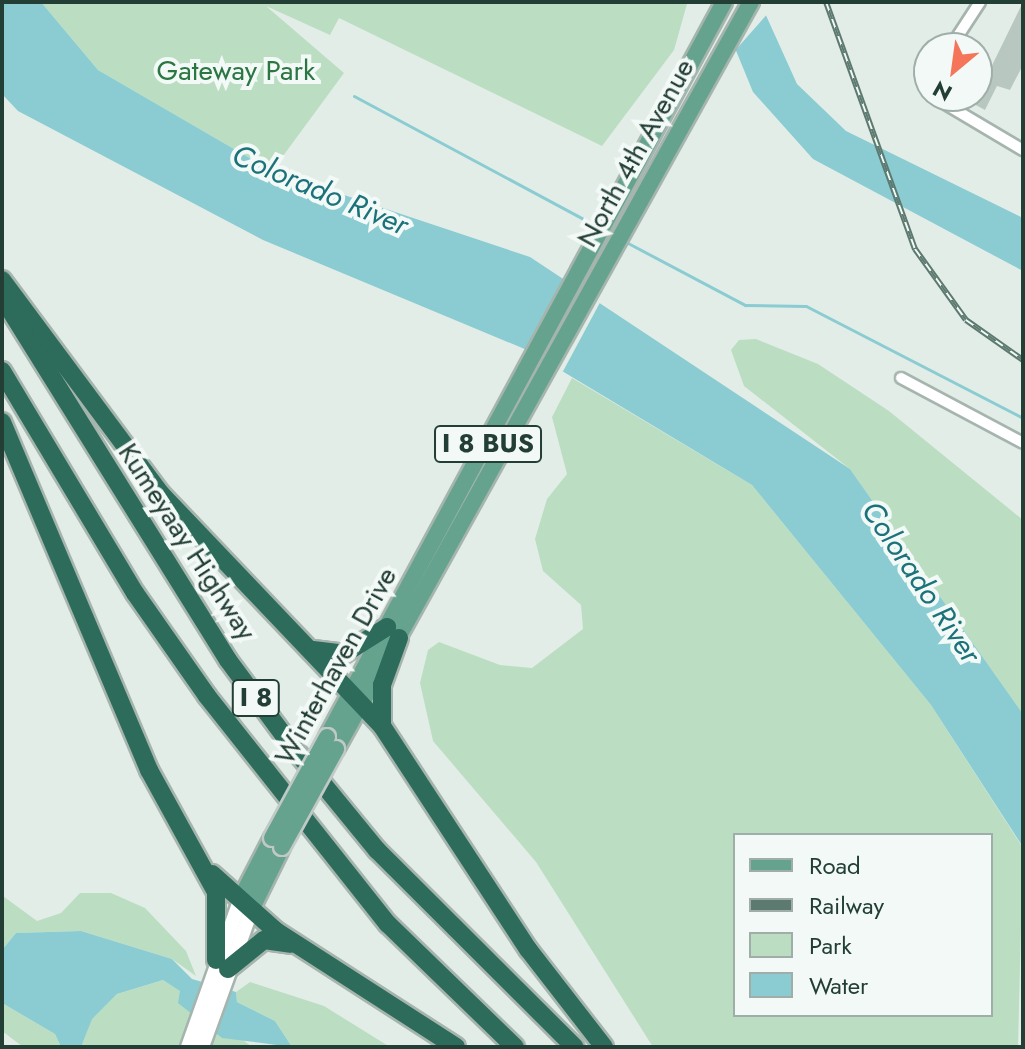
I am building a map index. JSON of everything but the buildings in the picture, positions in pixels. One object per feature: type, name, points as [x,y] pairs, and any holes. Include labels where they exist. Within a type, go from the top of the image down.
[{"type":"highway","points":[[2,280],[142,471],[382,726],[519,937],[604,1047]]},
{"type":"highway","name":"Kumeyaay Highway","points":[[2,297],[228,660],[291,745],[377,850],[575,1047]]},
{"type":"highway","name":"I 8","points":[[2,371],[135,593],[207,696],[388,924],[515,1047]]},
{"type":"highway","points":[[2,422],[149,770],[217,897],[222,964],[264,940],[301,948]]},
{"type":"highway","points":[[313,650],[344,654],[393,632]]},
{"type":"highway","points":[[382,726],[382,685],[393,632]]},
{"type":"highway","points":[[203,866],[301,948],[456,1047]]},
{"type":"main road","name":"North 4th Avenue","points":[[640,184],[724,2]]},
{"type":"main road","name":"North 4th Avenue","points":[[562,326],[640,184],[751,2]]},
{"type":"main road","points":[[727,45],[758,2]]},
{"type":"main road","name":"Winterhaven Drive","points":[[188,1047],[247,903],[277,843],[562,326]]},
{"type":"main road","name":"Winterhaven Drive","points":[[202,1047],[222,964]]},
{"type":"street","points":[[960,32],[980,2]]},
{"type":"street","points":[[964,112],[1023,150]]},
{"type":"street","points":[[901,378],[1023,443]]},
{"type":"green space","name":"Gateway Park","points":[[41,2],[687,4],[674,50],[602,146],[339,18],[330,35],[266,6],[344,73],[272,171],[98,70]]},
{"type":"green space","points":[[756,339],[818,364],[889,411],[1023,520],[1023,714],[850,469],[744,386],[731,350],[739,340]]},
{"type":"green space","points":[[572,378],[752,485],[931,705],[1023,848],[1018,1047],[653,1047],[536,862],[433,741],[420,683],[428,650],[439,642],[500,665],[532,668],[583,629],[581,605],[543,571],[535,539],[547,499],[567,474],[552,417]]},
{"type":"green space","points":[[80,893],[111,893],[145,908],[186,951],[196,976],[172,959],[81,931],[16,933],[2,950],[3,896],[37,921],[61,913]]},
{"type":"green space","points":[[163,980],[252,1047],[81,1047],[91,1019],[117,994]]},
{"type":"green space","points":[[250,982],[324,1006],[390,1047],[292,1047],[275,1021],[237,1002],[236,992]]},
{"type":"green space","points":[[2,1003],[55,1034],[61,1047],[23,1047],[2,1031]]},
{"type":"water","name":"Colorado River","points":[[2,2],[41,2],[98,70],[272,171],[530,257],[850,469],[1023,714],[1023,847],[931,705],[752,485],[527,350],[263,240],[18,111],[2,94]]},
{"type":"water","points":[[716,2],[760,2],[797,84],[846,131],[1023,218],[1023,271],[813,159],[753,92]]},
{"type":"water","points":[[81,931],[172,959],[192,979],[236,992],[237,1002],[275,1021],[292,1047],[222,1038],[178,1003],[180,991],[163,980],[117,994],[92,1019],[81,1047],[61,1047],[55,1034],[2,1003],[2,950],[16,933]]},
{"type":"pier","points":[[712,2],[765,2],[769,12],[732,54]]},
{"type":"pier","points":[[572,277],[603,297],[561,375],[529,356]]},
{"type":"waterway","points":[[354,96],[598,227]]},
{"type":"waterway","points":[[626,242],[745,305],[806,306],[1023,418]]},
{"type":"railway","points":[[826,2],[915,249],[966,320],[1023,360]]}]
